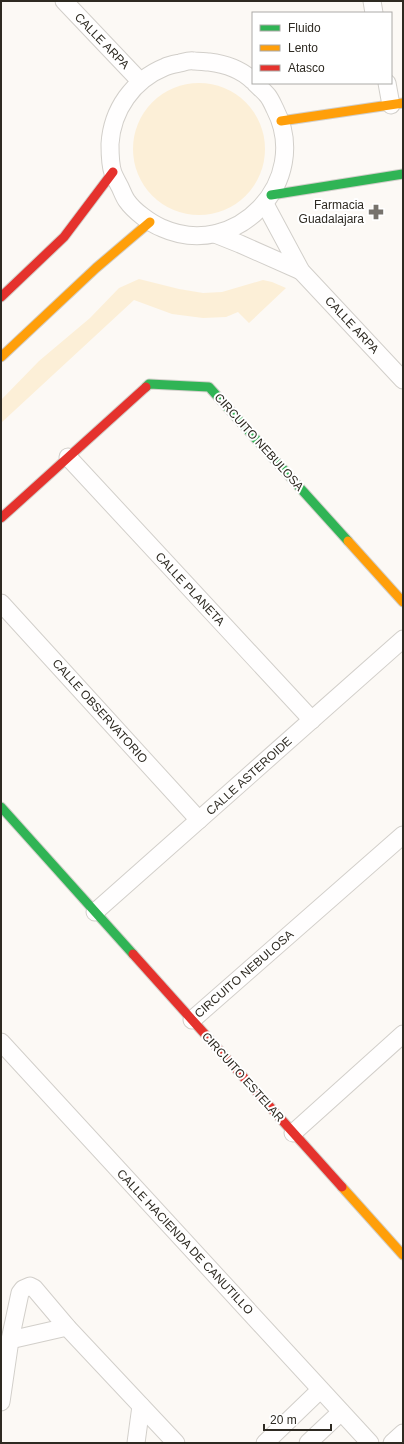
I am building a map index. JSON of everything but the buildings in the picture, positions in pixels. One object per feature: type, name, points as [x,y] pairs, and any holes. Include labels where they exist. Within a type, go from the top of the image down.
[{"type":"street","name":"CALLE ARPA","points":[[64,1],[140,81]]},
{"type":"street","points":[[372,1],[374,12]]},
{"type":"street","points":[[252,80],[248,76],[222,64],[193,60],[165,66],[140,81],[127,96],[116,113],[111,133],[110,153],[113,172],[127,201],[150,222],[170,232],[192,236],[214,234],[234,228],[250,218],[268,200],[282,172],[286,147],[282,121],[268,96],[256,84]]},
{"type":"street","points":[[282,121],[397,104],[387,84]]},
{"type":"street","points":[[1,297],[64,237],[113,172]]},
{"type":"street","points":[[268,200],[403,174]]},
{"type":"street","name":"CALLE ARPA","points":[[268,200],[274,224],[301,271],[403,380]]},
{"type":"street","points":[[1,357],[96,268],[150,222]]},
{"type":"street","name":"CALLE ARPA","points":[[214,234],[301,271]]},
{"type":"street","name":"CIRCUITO NEBULOSA","points":[[1,518],[149,384],[210,387],[403,602]]},
{"type":"street","name":"CALLE PLANETA","points":[[68,457],[312,720]]},
{"type":"street","name":"CALLE OBSERVATORIO","points":[[1,602],[199,820]]},
{"type":"street","name":"CALLE ASTEROIDE","points":[[95,912],[403,639]]},
{"type":"street","name":"CIRCUITO NEBULOSA","points":[[1,807],[192,1020],[403,835]]},
{"type":"street","name":"CIRCUITO ESTELAR","points":[[192,1020],[293,1133],[399,1244]]},
{"type":"street","name":"CIRCUITO ESTELAR","points":[[293,1133],[403,1034]]},
{"type":"street","name":"CALLE HACIENDA DE CANUTILLO","points":[[1,1042],[370,1443]]},
{"type":"street","points":[[1,1402],[10,1340],[20,1293],[23,1288],[30,1286],[34,1288],[67,1327],[176,1443]]},
{"type":"street","points":[[10,1340],[67,1327]]},
{"type":"street","points":[[265,1443],[320,1390]]},
{"type":"street","points":[[136,1443],[141,1406]]},
{"type":"street","points":[[308,1443],[341,1412]]},
{"type":"street","points":[[392,1443],[403,1433]]},
{"type":"shaded area","points":[[199,83],[224,88],[236,94],[250,107],[260,124],[265,149],[260,174],[254,186],[241,200],[224,210],[199,215],[174,210],[162,204],[148,191],[138,174],[133,149],[138,124],[144,112],[157,98],[174,88]]},
{"type":"shaded area","points":[[139,279],[179,289],[203,293],[222,292],[263,280],[286,288],[249,323],[238,312],[226,317],[203,318],[172,314],[134,300],[1,423],[1,400],[39,361],[90,318],[119,288]]},
{"type":"traffic: fast","points":[[271,195],[403,174]]},
{"type":"traffic: fast","points":[[146,387],[149,384],[209,387],[348,541]]},
{"type":"traffic: fast","points":[[1,807],[133,954]]},
{"type":"traffic: slow","points":[[281,121],[403,103]]},
{"type":"traffic: slow","points":[[1,357],[96,268],[150,222]]},
{"type":"traffic: slow","points":[[348,541],[403,602]]},
{"type":"traffic: slow","points":[[342,1187],[403,1255]]},
{"type":"traffic: jam","points":[[1,297],[64,237],[113,172]]},
{"type":"traffic: jam","points":[[1,518],[146,387]]},
{"type":"traffic: jam","points":[[133,954],[342,1187]]},
{"type":"place","name":"Farmacia Guadalajara","points":[[376,212]]}]
